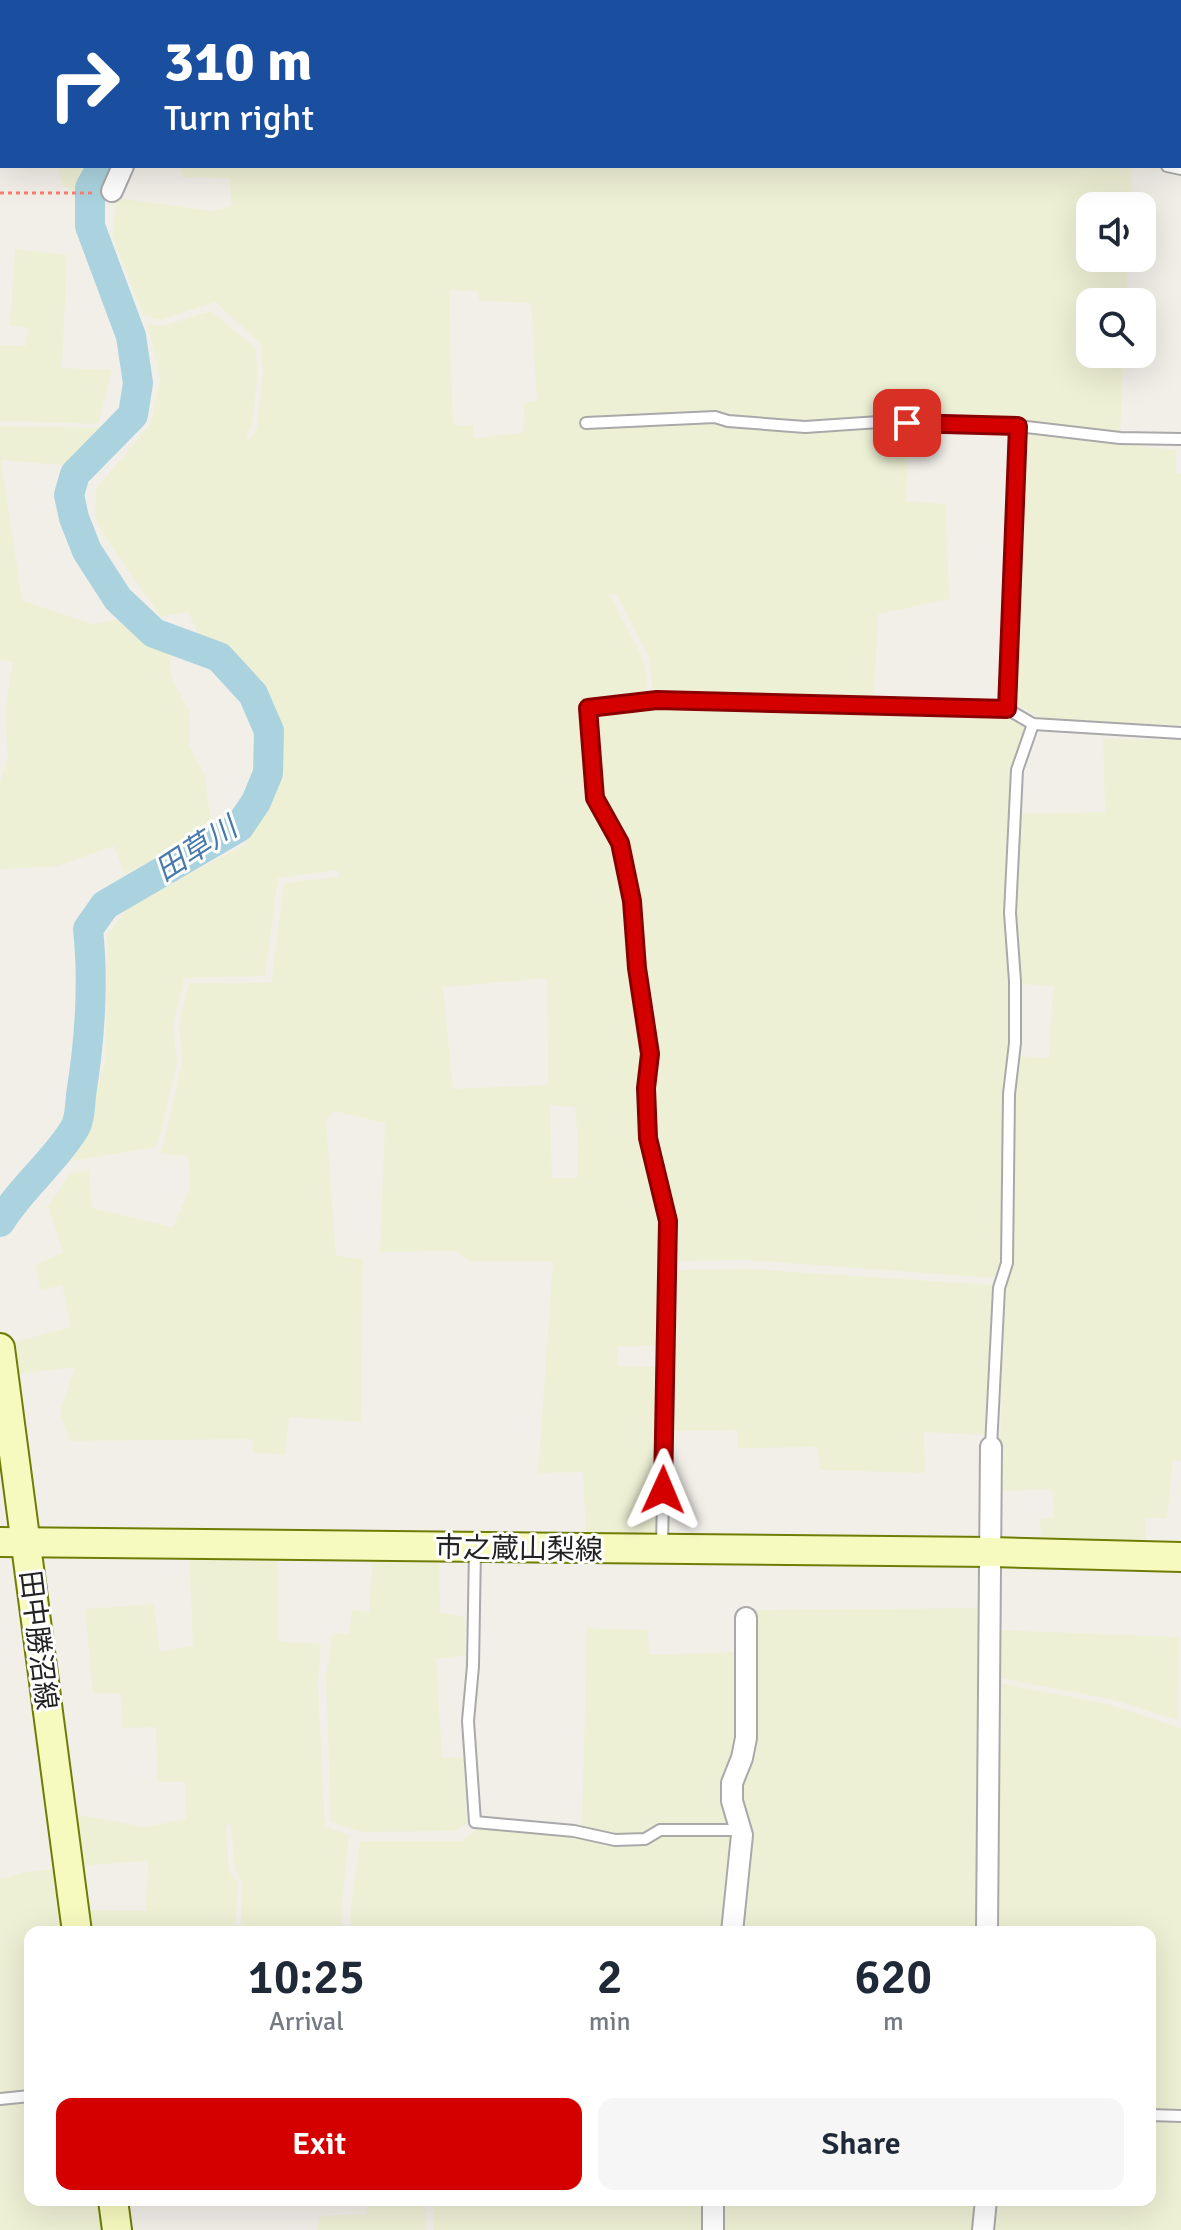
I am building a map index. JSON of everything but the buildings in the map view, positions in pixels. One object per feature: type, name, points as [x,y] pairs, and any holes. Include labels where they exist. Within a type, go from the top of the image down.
[{"type":"main road","name":"田中勝沼線","points":[[0,1348],[13,1542],[76,1926]]},
{"type":"main road","name":"市之蔵山梨線","points":[[13,1542],[991,1552],[1181,1557]]},
{"type":"main road","points":[[114,2206],[117,2230]]},
{"type":"street","points":[[107,192],[122,168]]},
{"type":"street","points":[[987,1926],[991,1447]]},
{"type":"street","points":[[733,1926],[741,1830],[732,1801],[732,1783],[746,1738],[746,1618]]},
{"type":"street","points":[[713,2206],[713,2230]]},
{"type":"street","points":[[983,2230],[985,2206]]},
{"type":"lane","points":[[586,423],[715,417],[728,421],[805,427],[879,422],[1018,426],[1120,438],[1181,439]]},
{"type":"lane","points":[[1007,709],[1018,426]]},
{"type":"lane","points":[[662,1550],[668,1221],[648,1138],[646,1088],[650,1054],[637,968],[632,901],[620,843],[595,798],[588,708],[657,700],[1007,709],[1033,724],[1181,733]]},
{"type":"lane","points":[[991,1447],[999,1288],[1007,1263],[1009,1094],[1015,1043],[1010,913],[1017,770],[1033,724]]},
{"type":"lane","points":[[475,1547],[473,1666],[468,1721],[475,1822],[574,1831],[615,1840],[645,1839],[660,1830],[741,1830]]},
{"type":"lane","points":[[0,2099],[24,2097]]},
{"type":"lane","points":[[1156,2115],[1181,2116]]},
{"type":"path","points":[[0,193],[107,192]]},
{"type":"green space","points":[[58,168],[92,168],[79,194],[63,186]]},
{"type":"green space","points":[[181,168],[1132,168],[1131,192],[1076,192],[1076,272],[1127,272],[1127,288],[1076,288],[1076,368],[1123,368],[1120,434],[874,419],[804,422],[727,417],[714,412],[580,419],[583,428],[715,421],[802,431],[910,427],[906,501],[946,504],[949,599],[878,614],[874,699],[653,695],[650,659],[616,593],[610,595],[644,661],[647,694],[585,705],[592,799],[617,845],[630,904],[648,1053],[643,1085],[665,1220],[662,1345],[618,1347],[617,1366],[661,1367],[658,1541],[586,1540],[583,1472],[538,1473],[553,1261],[470,1261],[455,1251],[380,1252],[385,1123],[334,1111],[326,1119],[336,1256],[363,1259],[361,1422],[289,1417],[285,1455],[253,1453],[252,1439],[69,1441],[60,1412],[75,1367],[17,1374],[15,1342],[71,1327],[62,1285],[41,1290],[35,1265],[63,1253],[48,1206],[70,1173],[89,1171],[92,1208],[173,1227],[190,1188],[188,1156],[161,1154],[182,1062],[179,1024],[189,983],[271,983],[284,883],[339,877],[337,870],[278,878],[265,976],[184,978],[173,1025],[177,1063],[157,1147],[72,1161],[85,1136],[106,1057],[107,935],[129,906],[244,845],[268,809],[284,761],[283,740],[272,709],[236,656],[199,635],[188,612],[161,617],[103,534],[95,516],[96,489],[151,423],[160,378],[148,324],[162,326],[211,311],[255,348],[258,375],[252,425],[246,436],[250,439],[257,427],[263,370],[261,344],[215,302],[161,320],[143,315],[112,235],[117,198],[213,211],[231,206],[230,178],[182,177]],"holes":[[[449,290],[478,292],[479,301],[531,303],[537,400],[524,403],[523,433],[473,438],[473,425],[453,425]],[[547,978],[548,1085],[453,1089],[443,987]],[[550,1105],[575,1107],[577,1178],[552,1178]]]},
{"type":"green space","points":[[15,249],[67,255],[62,368],[112,370],[98,424],[0,421],[0,345],[26,346],[28,328],[10,326]]},
{"type":"green space","points":[[0,426],[102,428],[73,466],[1,460],[22,600],[92,624],[121,619],[136,634],[170,651],[171,676],[189,711],[190,747],[205,776],[212,831],[125,874],[114,846],[58,866],[0,869],[0,781],[8,758],[5,712],[13,662],[0,660]]},
{"type":"green space","points":[[1026,433],[1176,450],[1176,473],[1181,474],[1181,725],[1042,719],[1016,704]]},
{"type":"green space","points":[[646,704],[1001,714],[1026,726],[1012,766],[1007,907],[1004,915],[1008,922],[1013,979],[1003,1264],[993,1278],[748,1260],[671,1261],[652,1137],[655,1067],[640,968],[637,907],[599,796],[592,711]]},
{"type":"green space","points":[[1103,739],[1181,740],[1181,1461],[1173,1461],[1167,1518],[1145,1518],[1146,1546],[1041,1543],[1040,1519],[1054,1517],[1052,1489],[999,1491],[1004,1294],[1011,1272],[1014,1090],[1018,1056],[1049,1058],[1053,986],[1018,984],[1014,910],[1018,814],[1105,812]]},
{"type":"green space","points":[[749,1269],[993,1285],[985,1435],[924,1432],[925,1473],[820,1470],[818,1447],[737,1448],[737,1430],[671,1431],[674,1270]]},
{"type":"green space","points":[[189,1552],[277,1554],[278,1641],[321,1644],[318,1684],[325,1826],[349,1835],[342,1926],[240,1926],[243,1883],[235,1869],[231,1824],[226,1826],[229,1871],[238,1884],[235,1926],[89,1926],[87,1910],[146,1911],[148,1861],[77,1866],[73,1814],[145,1827],[186,1819],[185,1782],[157,1782],[156,1727],[123,1728],[120,1693],[93,1694],[85,1609],[154,1604],[160,1652],[193,1646]]},
{"type":"green space","points":[[373,1558],[439,1560],[440,1613],[464,1617],[466,1655],[436,1659],[442,1758],[463,1757],[467,1824],[455,1831],[362,1832],[331,1822],[326,1675],[333,1633],[349,1634],[352,1610],[369,1612]]},
{"type":"green space","points":[[984,1608],[983,1926],[738,1926],[737,1800],[751,1610]]},
{"type":"green space","points":[[587,1628],[647,1630],[650,1655],[735,1652],[738,1753],[733,1825],[662,1825],[641,1834],[610,1835],[582,1825]]},
{"type":"green space","points":[[996,1630],[1179,1637],[1178,1720],[1110,1699],[994,1677]]},
{"type":"green space","points":[[994,1682],[1107,1704],[1181,1728],[1181,2109],[1156,2109],[1156,1926],[989,1926]]},
{"type":"green space","points":[[477,1829],[575,1834],[610,1844],[662,1835],[737,1836],[727,1926],[351,1926],[360,1841],[462,1841]]},
{"type":"green space","points":[[60,1869],[67,1926],[24,1926],[24,2092],[0,2094],[0,1879],[24,1872]]},
{"type":"green space","points":[[24,2103],[24,2206],[104,2206],[108,2230],[0,2230],[0,2105]]},
{"type":"green space","points":[[1156,2120],[1181,2121],[1181,2230],[990,2230],[991,2206],[1156,2206]]},
{"type":"green space","points":[[368,2206],[426,2206],[426,2230],[318,2230],[319,2216],[367,2214]]},
{"type":"green space","points":[[433,2206],[705,2206],[705,2230],[433,2230]]},
{"type":"green space","points":[[718,2206],[981,2206],[977,2230],[718,2230]]},
{"type":"waterway","name":"田草川","points":[[0,1222],[65,1143],[77,1123],[90,1012],[88,929],[105,905],[239,827],[256,802],[268,773],[269,731],[253,694],[219,657],[154,633],[118,599],[87,551],[74,518],[69,495],[75,474],[133,415],[138,383],[131,336],[90,226],[90,188],[101,168]]},
{"type":"route","points":[[663,1490],[668,1221],[648,1138],[646,1088],[650,1054],[637,968],[632,901],[620,843],[595,798],[588,708],[657,700],[1007,709],[1018,426],[907,423]]}]
